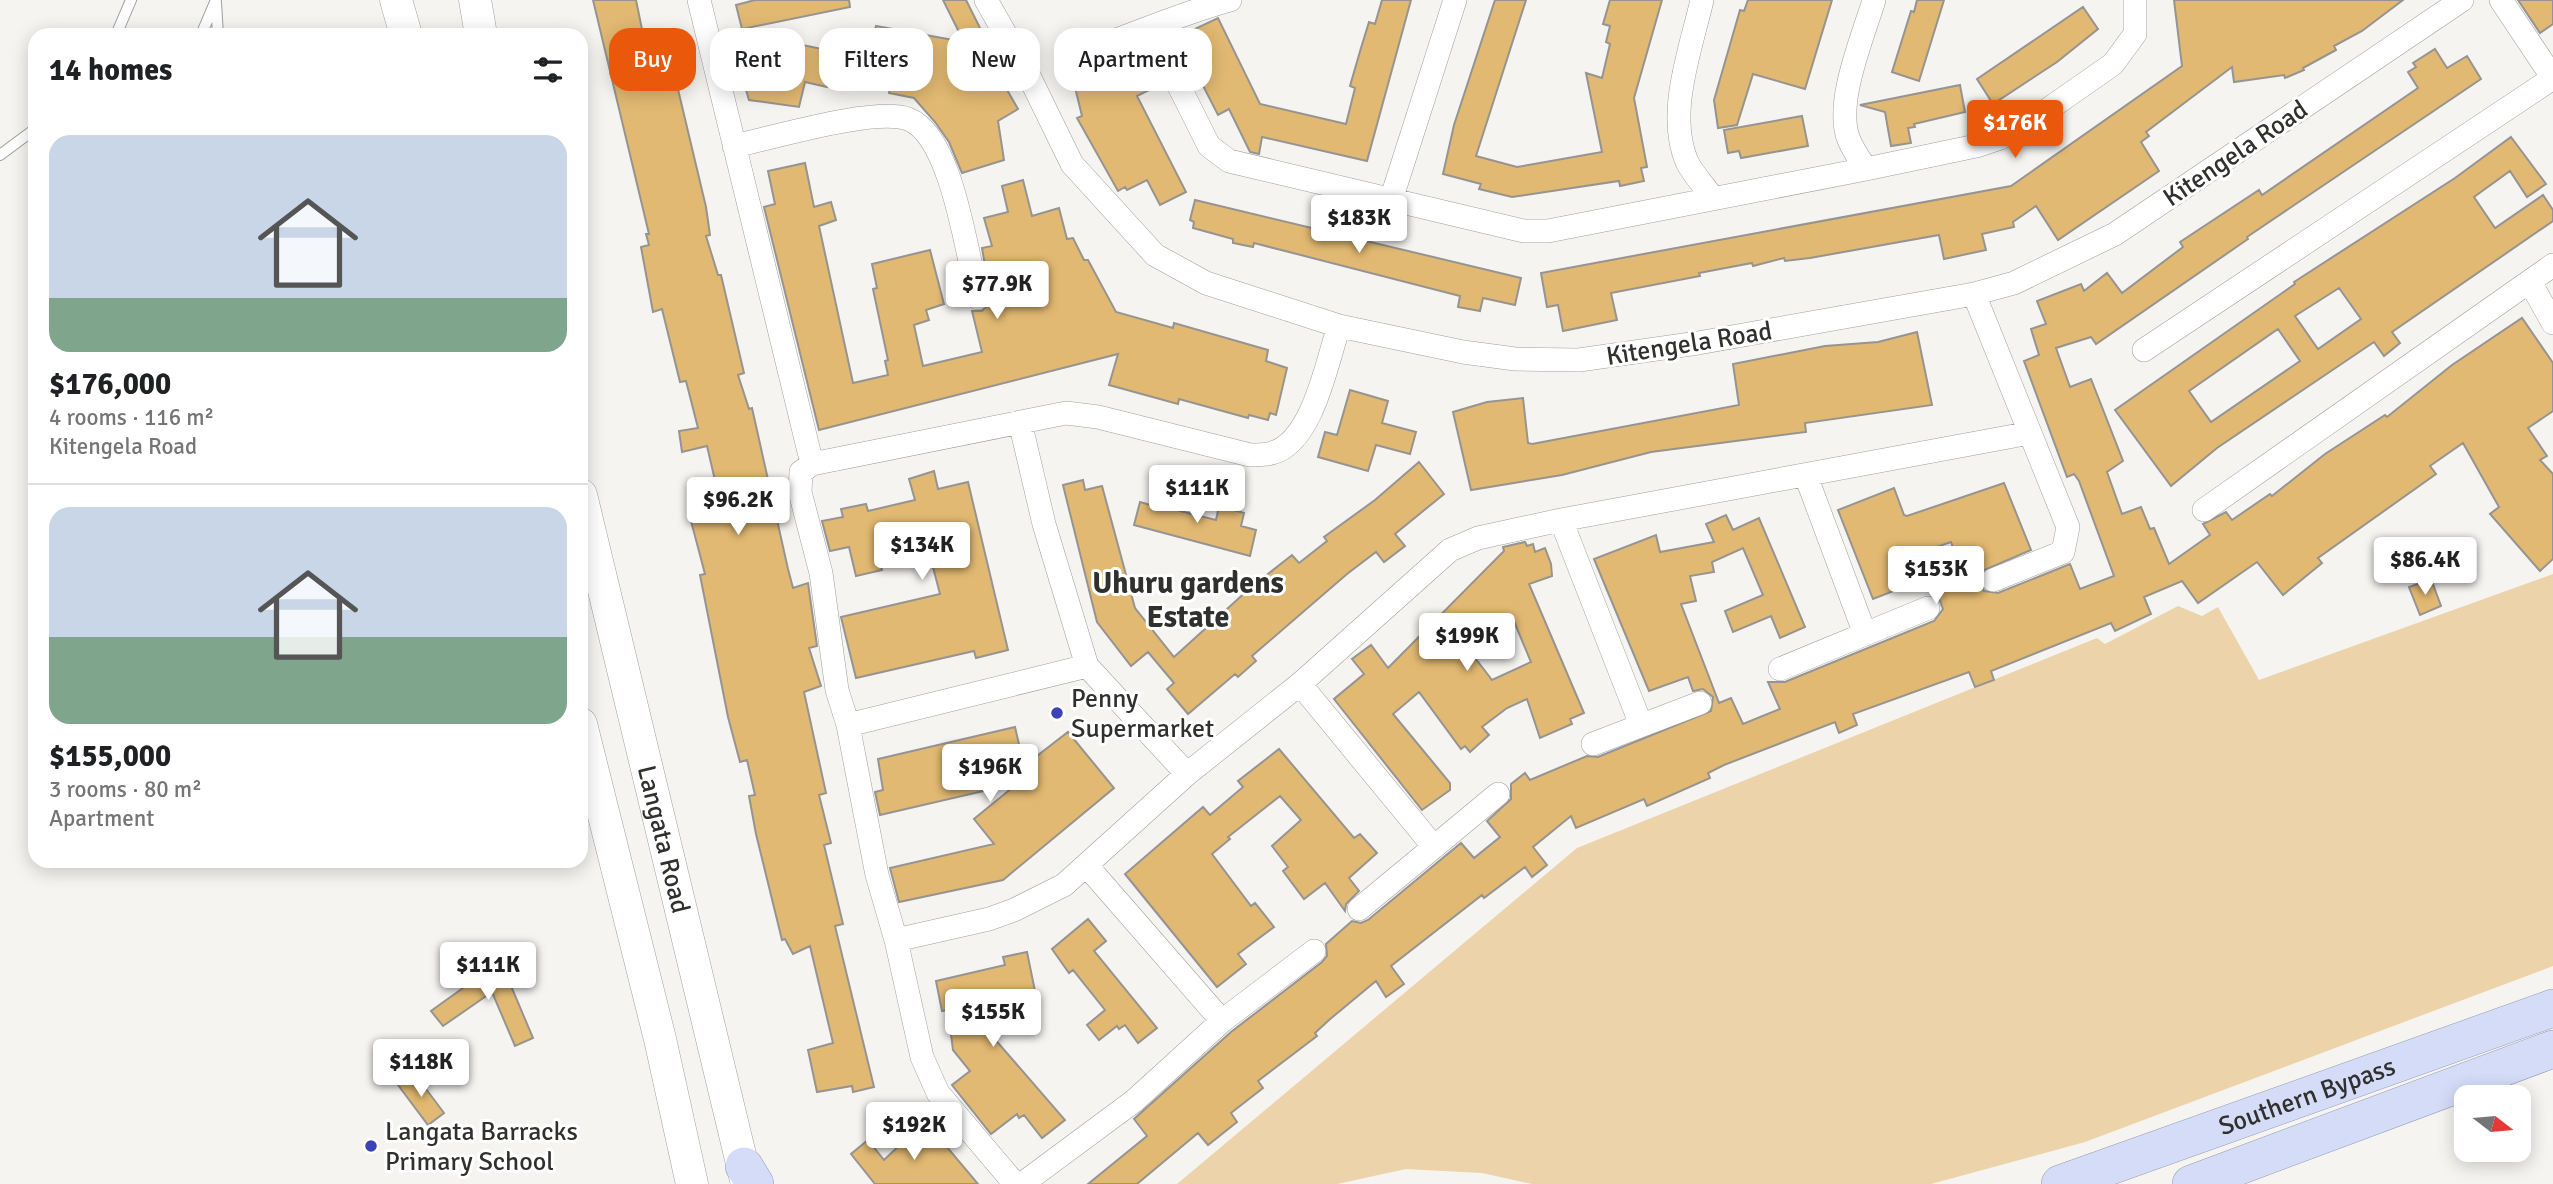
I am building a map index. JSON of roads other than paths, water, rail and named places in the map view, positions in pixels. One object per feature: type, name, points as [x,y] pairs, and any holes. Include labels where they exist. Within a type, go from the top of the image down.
[{"type":"highway","name":"Southern Bypass","points":[[2060,1184],[2553,1008]]},
{"type":"highway","name":"Southern Bypass","points":[[2191,1184],[2553,1049]]},
{"type":"main road","points":[[396,0],[404,28]]},
{"type":"main road","points":[[475,0],[480,28]]},
{"type":"main road","name":"Langata Road","points":[[588,523],[749,1178]]},
{"type":"main road","name":"Langata Road","points":[[588,752],[660,1039],[692,1184]]},
{"type":"street","points":[[699,0],[812,464]]},
{"type":"street","name":"Kitengela Road","points":[[986,0],[1028,74],[1072,164],[1155,254],[1206,283],[1339,326],[1463,352],[1515,359],[1579,360],[1698,343],[1974,294],[2014,283],[2076,256],[2115,234],[2462,0]]},
{"type":"street","points":[[1154,28],[1185,12],[1230,0]]},
{"type":"street","points":[[1391,200],[1455,0]]},
{"type":"street","points":[[1702,0],[1680,98],[1681,130],[1687,162],[1713,198]]},
{"type":"street","points":[[1866,169],[1848,138],[1845,117],[1847,91],[1874,0]]},
{"type":"street","points":[[1180,91],[1200,130],[1219,155],[1229,161],[1524,231],[1548,231],[1976,146],[2030,122],[2113,64],[2135,34],[2135,0]]},
{"type":"street","points":[[2144,349],[2553,78],[2501,0]]},
{"type":"street","points":[[734,146],[866,117],[907,119],[925,130],[936,145],[951,186],[978,298]]},
{"type":"street","points":[[2204,510],[2553,265]]},
{"type":"street","points":[[2530,282],[2553,323]]},
{"type":"street","points":[[1974,294],[2066,518],[2068,538],[2063,551],[2058,555],[1993,580]]},
{"type":"street","points":[[1015,1184],[938,1093],[928,1075],[896,940],[877,875],[848,726],[837,690],[821,573],[800,492],[801,472],[812,464],[1020,422],[1080,413],[1250,455],[1273,453],[1289,442],[1308,420],[1339,326]]},
{"type":"street","points":[[1020,422],[1044,523],[1087,666],[1187,774]]},
{"type":"street","points":[[896,940],[989,919],[1014,910],[1064,885],[1187,774],[1300,684],[1450,551],[1478,538],[1561,520],[2030,433]]},
{"type":"street","points":[[1806,476],[1865,634]]},
{"type":"street","points":[[1561,520],[1641,725]]},
{"type":"street","points":[[1780,669],[1928,608]]},
{"type":"street","points":[[848,726],[1087,666]]},
{"type":"street","points":[[1300,684],[1434,847]]},
{"type":"street","points":[[1593,744],[1700,703]]},
{"type":"street","points":[[1359,909],[1498,794]]},
{"type":"street","points":[[1087,866],[1222,1021]]},
{"type":"street","points":[[1022,1184],[1134,1101],[1222,1021],[1314,951]]},
{"type":"lane","points":[[119,28],[131,0]]},
{"type":"lane","points":[[204,28],[216,0]]},
{"type":"lane","points":[[216,0],[218,28]]},
{"type":"lane","points":[[0,155],[28,134]]},
{"type":"place","name":"Penny Supermarket","points":[[1057,713]]},
{"type":"place","name":"Langata Barracks Primary School","points":[[371,1146]]},
{"type":"district","name":"Uhuru gardens Estate","points":[[1188,600]]}]
